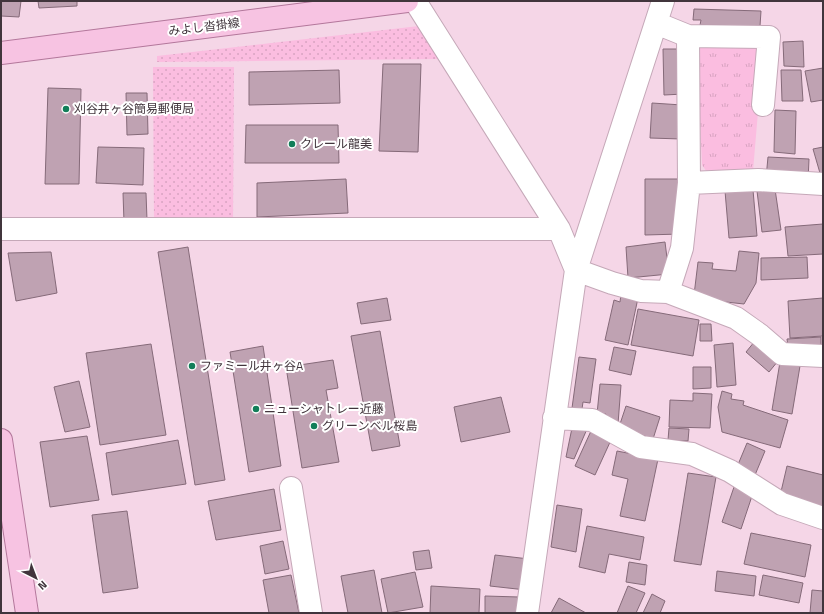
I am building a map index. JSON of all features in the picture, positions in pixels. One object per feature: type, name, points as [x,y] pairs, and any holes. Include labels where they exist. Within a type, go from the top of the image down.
[{"type":"main road","name":"みよし沓掛線","points":[[1,53],[407,1]]},
{"type":"main road","points":[[1,440],[27,613]]},
{"type":"street","points":[[415,1],[559,229],[576,270],[612,283],[641,291],[668,292],[736,318],[760,335],[782,354],[823,356]]},
{"type":"street","points":[[528,613],[554,418],[576,270],[663,1]]},
{"type":"street","points":[[656,23],[688,36],[769,37],[763,105]]},
{"type":"street","points":[[668,292],[682,248],[689,182],[688,36]]},
{"type":"street","points":[[689,182],[758,180],[823,184]]},
{"type":"street","points":[[1,229],[559,229]]},
{"type":"street","points":[[554,418],[592,420],[642,447],[692,454],[730,471],[782,504],[823,518]]},
{"type":"street","points":[[291,488],[311,613]]},
{"type":"green space","points":[[419,26],[440,59],[157,62],[157,56]]},
{"type":"green space","points":[[706,42],[755,44],[763,53],[753,171],[709,175],[702,165],[697,50]]},
{"type":"green space","points":[[153,67],[234,67],[233,226],[154,225]]},
{"type":"building","points":[[1,1],[21,1],[19,17],[1,16]]},
{"type":"building","points":[[38,1],[77,1],[77,6],[39,8]]},
{"type":"building","points":[[694,9],[761,11],[760,26],[700,25],[701,20],[693,20]]},
{"type":"building","points":[[803,41],[804,67],[784,66],[783,42]]},
{"type":"building","points":[[663,49],[682,49],[684,94],[664,95]]},
{"type":"building","points":[[383,64],[421,64],[418,152],[379,151]]},
{"type":"building","points":[[823,68],[823,100],[811,102],[805,71]]},
{"type":"building","points":[[339,70],[340,103],[249,105],[249,72]]},
{"type":"building","points":[[781,70],[801,70],[803,101],[782,101]]},
{"type":"building","points":[[48,88],[81,89],[79,184],[45,184]]},
{"type":"building","points":[[126,93],[147,93],[148,134],[127,135]]},
{"type":"building","points":[[652,103],[682,105],[681,139],[650,138]]},
{"type":"building","points":[[775,110],[796,111],[795,154],[774,152]]},
{"type":"building","name":"クレール龍美","points":[[246,125],[338,125],[339,163],[245,163]]},
{"type":"building","points":[[98,147],[144,148],[143,185],[96,183]]},
{"type":"building","points":[[823,147],[823,179],[822,180],[813,149]]},
{"type":"building","points":[[768,157],[809,159],[808,181],[766,178]]},
{"type":"building","points":[[346,179],[348,213],[257,217],[257,183]]},
{"type":"building","points":[[645,179],[681,179],[681,234],[645,235]]},
{"type":"building","points":[[775,189],[781,230],[762,232],[757,191]]},
{"type":"building","points":[[753,190],[757,236],[729,238],[725,191]]},
{"type":"building","points":[[123,193],[146,193],[147,220],[124,222]]},
{"type":"building","points":[[823,224],[823,254],[788,256],[785,227]]},
{"type":"building","points":[[665,242],[669,274],[628,278],[626,247]]},
{"type":"building","name":"ファミール井ヶ谷A","points":[[188,247],[225,480],[195,485],[158,252]]},
{"type":"building","points":[[739,251],[759,253],[756,283],[744,304],[708,300],[694,295],[698,262],[713,263],[712,269],[736,271]]},
{"type":"building","points":[[51,252],[57,293],[16,301],[8,253]]},
{"type":"building","points":[[807,257],[808,278],[761,280],[761,258]]},
{"type":"building","points":[[621,294],[638,298],[628,345],[605,340],[614,300],[620,302]]},
{"type":"building","points":[[387,298],[391,320],[361,324],[357,303]]},
{"type":"building","points":[[823,298],[823,336],[790,338],[788,301]]},
{"type":"building","points":[[638,309],[699,320],[693,356],[631,345]]},
{"type":"building","points":[[700,324],[711,324],[712,341],[700,341]]},
{"type":"building","points":[[380,331],[400,446],[372,451],[351,336]]},
{"type":"building","points":[[821,337],[821,345],[788,347],[787,339]]},
{"type":"building","points":[[755,341],[778,361],[769,372],[746,352]]},
{"type":"building","points":[[733,343],[736,385],[717,387],[714,345]]},
{"type":"building","points":[[151,344],[166,435],[100,445],[86,353]]},
{"type":"building","name":"ニューシャトレー近藤","points":[[263,346],[281,466],[249,472],[230,352]]},
{"type":"building","points":[[614,347],[636,351],[631,375],[609,370]]},
{"type":"building","points":[[579,357],[596,359],[590,403],[583,402],[582,409],[572,408]]},
{"type":"building","name":"グリーンベル桜島","points":[[333,360],[338,388],[326,390],[339,462],[302,468],[286,367]]},
{"type":"building","points":[[780,362],[800,366],[792,414],[772,410]]},
{"type":"building","points":[[693,367],[711,367],[711,388],[693,389]]},
{"type":"building","points":[[79,381],[90,427],[65,432],[54,387]]},
{"type":"building","points":[[600,384],[621,385],[618,424],[606,424],[606,414],[597,414]]},
{"type":"building","points":[[722,391],[732,394],[731,399],[744,401],[743,405],[788,420],[780,448],[722,432],[718,407]]},
{"type":"building","points":[[693,393],[712,394],[710,428],[669,427],[670,400],[693,401]]},
{"type":"building","points":[[501,397],[510,432],[461,442],[454,407]]},
{"type":"building","points":[[626,406],[660,417],[653,439],[619,427]]},
{"type":"building","points":[[572,428],[587,429],[574,459],[566,457]]},
{"type":"building","points":[[669,428],[689,429],[688,441],[668,440]]},
{"type":"building","points":[[591,431],[611,440],[595,475],[575,466]]},
{"type":"building","points":[[87,436],[99,500],[50,507],[40,442]]},
{"type":"building","points":[[178,440],[186,484],[112,495],[106,453]]},
{"type":"building","points":[[747,443],[765,451],[755,475],[737,467]]},
{"type":"building","points":[[617,451],[658,459],[645,521],[620,516],[628,479],[612,475]]},
{"type":"building","points":[[787,466],[823,475],[823,507],[780,496]]},
{"type":"building","points":[[688,473],[716,477],[701,565],[674,561]]},
{"type":"building","points":[[734,487],[753,493],[741,529],[722,522]]},
{"type":"building","points":[[274,489],[281,530],[216,540],[208,501]]},
{"type":"building","points":[[557,505],[582,509],[576,552],[551,547]]},
{"type":"building","points":[[127,511],[138,588],[103,593],[92,515]]},
{"type":"building","points":[[587,526],[644,537],[640,560],[609,554],[605,573],[579,567]]},
{"type":"building","points":[[751,533],[811,545],[805,577],[744,564]]},
{"type":"building","points":[[283,541],[289,569],[265,574],[260,546]]},
{"type":"building","points":[[429,550],[432,568],[416,570],[413,552]]},
{"type":"building","points":[[495,555],[529,559],[526,590],[490,586]]},
{"type":"building","points":[[629,562],[647,565],[645,585],[626,582]]},
{"type":"building","points":[[374,570],[382,613],[348,613],[341,576]]},
{"type":"building","points":[[717,571],[756,576],[754,596],[715,591]]},
{"type":"building","points":[[415,572],[423,607],[388,613],[381,579]]},
{"type":"building","points":[[291,575],[299,613],[269,613],[263,580]]},
{"type":"building","points":[[763,575],[803,583],[799,603],[759,595]]},
{"type":"building","points":[[431,586],[480,589],[479,613],[430,613]]},
{"type":"building","points":[[628,586],[645,593],[636,613],[617,613]]},
{"type":"building","points":[[812,590],[823,591],[823,613],[810,613]]},
{"type":"building","points":[[652,594],[665,601],[660,613],[643,613]]},
{"type":"building","points":[[485,596],[519,597],[519,613],[485,613]]},
{"type":"building","points":[[559,598],[586,613],[551,613]]},
{"type":"place","name":"刈谷井ヶ谷簡易郵便局","points":[[66,109]]},
{"type":"place","name":"クレール龍美","points":[[292,144]]},
{"type":"place","name":"ファミール井ヶ谷A","points":[[192,366]]},
{"type":"place","name":"ニューシャトレー近藤","points":[[256,409]]},
{"type":"place","name":"グリーンベル桜島","points":[[314,426]]}]
